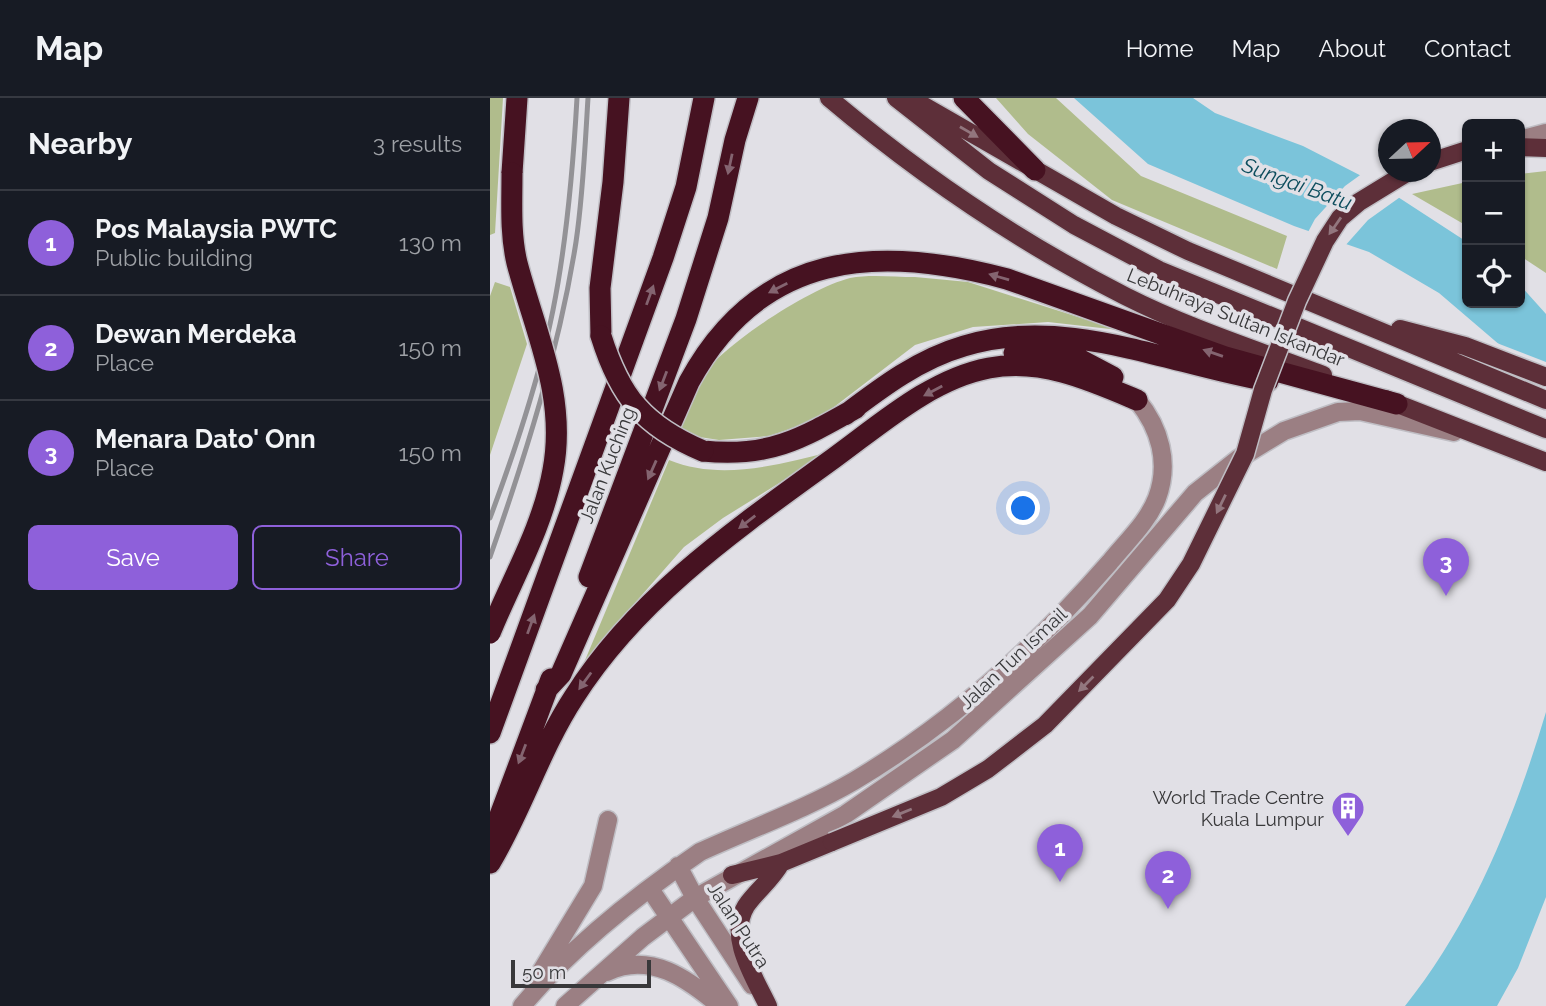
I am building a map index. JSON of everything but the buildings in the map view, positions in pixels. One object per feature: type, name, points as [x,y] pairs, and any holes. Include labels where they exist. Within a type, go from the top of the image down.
[{"type":"highway","points":[[490,633],[531,542],[547,497],[556,440],[549,364],[516,260],[512,226],[517,98]]},
{"type":"highway","points":[[619,98],[614,182],[600,288],[601,336],[617,379],[632,403],[650,421],[681,442],[703,451],[734,454],[766,451],[800,440],[933,369],[986,355],[1024,352],[1079,359],[1125,385],[1138,400]]},
{"type":"highway","name":"Jalan Kuching","points":[[490,733],[663,258],[686,187],[704,98]]},
{"type":"highway","name":"Jalan Kuching","points":[[490,842],[686,319],[718,218],[735,140],[748,98]]},
{"type":"highway","points":[[964,98],[1035,170]]},
{"type":"highway","points":[[547,690],[561,674],[706,350],[729,325],[772,291],[811,273],[875,260],[929,262],[971,270],[1007,279],[1224,357],[1397,404]]},
{"type":"highway","points":[[845,415],[914,367],[967,345],[1069,337],[1230,375],[1397,404]]},
{"type":"highway","points":[[490,863],[514,824],[573,698],[629,626],[657,596],[731,534],[886,420],[932,390],[965,376],[988,368],[1022,365],[1087,379],[1138,400]]},
{"type":"main road","name":"Lebuhraya Sultan Iskandar","points":[[896,98],[989,171],[1074,225],[1148,265],[1204,291],[1546,429]]},
{"type":"main road","points":[[909,98],[1116,216],[1188,251],[1546,400]]},
{"type":"main road","name":"Lebuhraya Sultan Iskandar","points":[[834,102],[903,158],[971,207],[1115,291],[1182,321],[1541,461]]},
{"type":"main road","points":[[1525,147],[1546,148]]},
{"type":"main road","points":[[1441,158],[1462,152]]},
{"type":"main road","points":[[732,876],[781,863],[941,797],[988,769],[1045,724],[1167,600],[1191,564],[1245,454],[1263,390],[1297,301],[1325,241],[1340,218],[1359,201],[1391,182]]},
{"type":"main road","points":[[1328,310],[1465,346],[1546,377]]},
{"type":"main road","points":[[767,1006],[739,936],[746,907],[771,881],[781,863]]},
{"type":"street","points":[[1525,139],[1546,133]]},
{"type":"street","name":"Jalan Tun Ismail","points":[[523,1005],[570,958],[678,866],[700,852],[852,782],[908,746],[1015,660],[1071,607],[1135,532],[1157,499],[1163,469],[1160,439],[1138,400]]},
{"type":"street","name":"Jalan Tun Ismail","points":[[565,1006],[592,980],[695,898],[846,814],[953,740],[1005,697],[1090,616],[1195,493],[1238,459],[1284,432],[1318,418],[1360,411],[1494,441]]},
{"type":"street","points":[[523,1005],[538,972],[593,886],[608,820]]},
{"type":"street","name":"Jalan Putra","points":[[678,866],[695,898],[767,1006]]},
{"type":"street","points":[[650,889],[729,1006]]},
{"type":"street","points":[[592,980],[618,967],[648,964],[669,971],[696,986],[719,1006]]},
{"type":"green space","points":[[490,98],[503,98],[495,233],[490,235]]},
{"type":"green space","points":[[996,98],[1056,98],[1141,176],[1287,236],[1277,269],[1112,200],[1028,134]]},
{"type":"green space","points":[[1546,171],[1546,273],[1525,259],[1525,173]]},
{"type":"green space","points":[[1462,183],[1462,223],[1412,194]]},
{"type":"green space","points":[[915,277],[968,282],[1119,330],[1048,322],[973,327],[915,345],[817,420],[769,436],[719,440],[680,434],[688,397],[701,376],[717,359],[761,324],[810,295],[850,278]]},
{"type":"green space","points":[[495,282],[510,287],[527,344],[490,455],[490,296]]},
{"type":"green space","points":[[829,452],[723,518],[684,547],[627,612],[578,677],[669,460],[708,469],[749,469]]},
{"type":"water","name":"Sungai Batu","points":[[1074,98],[1193,98],[1215,113],[1303,146],[1381,186],[1462,239],[1462,308],[1525,308],[1525,291],[1546,314],[1546,458],[1501,346],[1439,293],[1369,252],[1294,226],[1148,164]]},
{"type":"water","points":[[1546,712],[1546,897],[1518,968],[1497,1006],[1405,1006],[1451,939],[1489,866],[1506,828]]},
{"type":"pier","points":[[1363,173],[1403,195],[1368,220],[1344,247],[1307,234],[1315,219],[1345,186]]},
{"type":"pier","points":[[1489,340],[1546,362],[1546,462],[1498,348]]},
{"type":"railway","points":[[490,518],[526,415],[553,310],[569,204],[577,98]]},
{"type":"railway","points":[[490,557],[529,441],[569,282],[584,170],[588,98]]},
{"type":"place","name":"Menara Dato' Onn","points":[[1446,596]]},
{"type":"place","name":"World Trade Centre Kuala Lumpur","points":[[1348,838]]},
{"type":"place","name":"Pos Malaysia PWTC","points":[[1060,882]]},
{"type":"place","name":"Dewan Merdeka","points":[[1168,909]]}]
